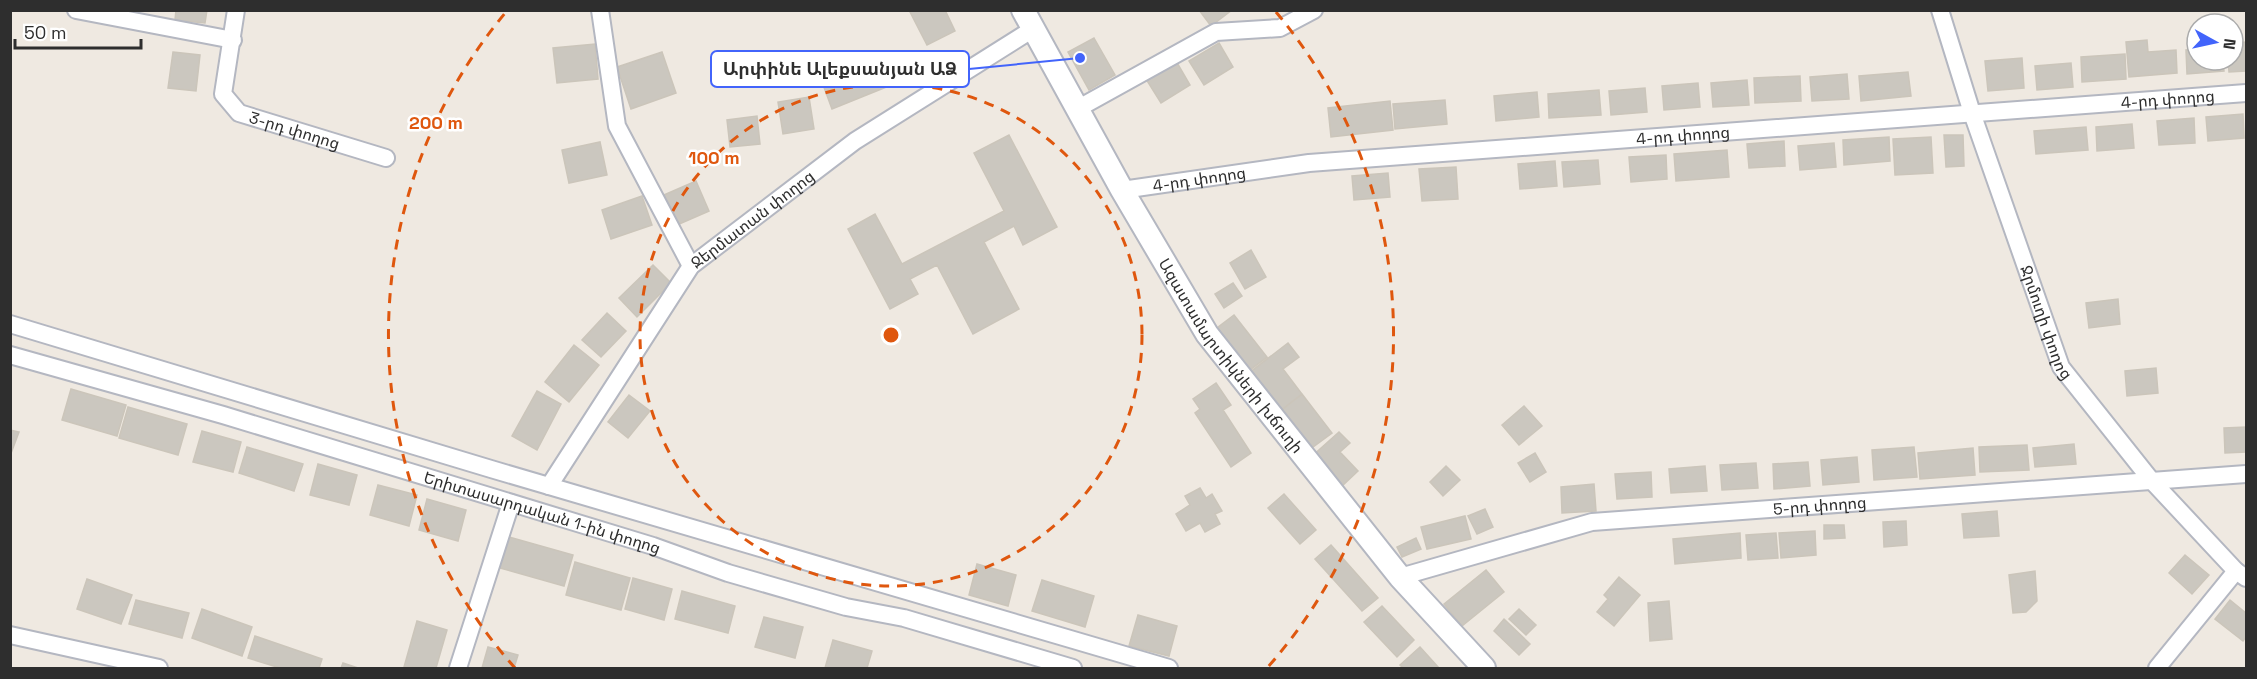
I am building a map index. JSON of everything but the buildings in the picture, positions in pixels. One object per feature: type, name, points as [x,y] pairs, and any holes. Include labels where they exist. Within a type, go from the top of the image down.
[{"type":"main road","name":"Ազատամարտիկների խճուղի","points":[[1028,20],[1122,190],[1207,334],[1400,577],[1484,669]]},
{"type":"street","points":[[76,10],[232,40]]},
{"type":"street","name":"3-րդ փողոց","points":[[236,10],[223,94],[239,113],[386,158]]},
{"type":"street","points":[[600,10],[617,126],[691,266]]},
{"type":"street","points":[[1077,109],[1216,32],[1280,28],[1314,10]]},
{"type":"street","name":"Ջրմուղի փողոց","points":[[1940,10],[1972,113],[2061,367],[2151,480],[2241,574]]},
{"type":"street","name":"Ջերմատան փողոց","points":[[549,486],[691,266],[855,141],[1028,20]]},
{"type":"street","name":"4-րդ փողոց","points":[[1122,190],[1309,163],[2247,93]]},
{"type":"street","points":[[10,324],[1169,669]]},
{"type":"street","name":"Երիտասարդական 1-ին փողոց","points":[[10,355],[223,415],[653,546],[728,573],[846,607],[904,618],[1073,669]]},
{"type":"street","name":"5-րդ փողոց","points":[[1400,577],[1592,522],[2247,474]]},
{"type":"street","points":[[458,669],[511,503]]},
{"type":"street","points":[[2157,669],[2241,574]]},
{"type":"street","points":[[10,635],[159,669]]},
{"type":"place","name":"Արփինե Ալեքսանյան ԱՁ","points":[[1080,58]]}]
